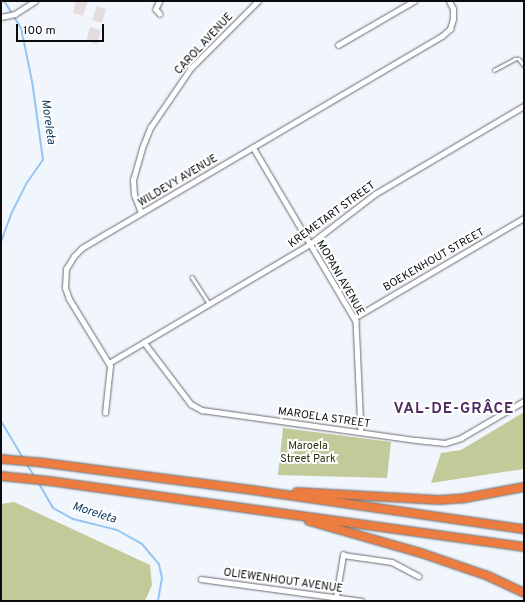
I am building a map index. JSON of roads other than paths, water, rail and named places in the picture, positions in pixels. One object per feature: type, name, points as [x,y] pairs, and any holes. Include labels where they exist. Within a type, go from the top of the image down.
[{"type":"highway","points":[[2,459],[36,462],[252,490],[524,529]]},
{"type":"highway","points":[[1,476],[49,481],[524,547]]},
{"type":"highway","points":[[252,490],[439,500],[465,498],[524,487]]},
{"type":"highway","points":[[278,513],[421,552],[488,576],[524,592]]},
{"type":"street","points":[[160,1],[156,9],[160,14]]},
{"type":"street","name":"CAROL AVENUE","points":[[141,213],[134,195],[133,180],[142,148],[150,128],[188,72],[258,1]]},
{"type":"street","points":[[338,45],[414,1]]},
{"type":"street","name":"WILDEVY AVENUE","points":[[109,363],[68,299],[65,288],[66,269],[74,256],[82,248],[442,36],[450,29],[454,19],[453,9],[449,1]]},
{"type":"street","points":[[1,17],[15,14],[34,2]]},
{"type":"street","name":"KREMETART STREET","points":[[109,363],[310,244],[382,189],[524,106]]},
{"type":"street","name":"MOPANI AVENUE","points":[[253,147],[354,318],[357,330],[361,432]]},
{"type":"street","name":"BOEKENHOUT STREET","points":[[354,318],[524,218]]},
{"type":"street","name":"MAROELA STREET","points":[[144,342],[186,398],[196,408],[427,442],[450,442],[524,401]]},
{"type":"street","points":[[105,414],[111,370],[109,363]]},
{"type":"street","points":[[336,597],[343,555],[392,562],[418,576]]},
{"type":"street","name":"OLIEWENHOUT AVENUE","points":[[201,579],[362,601]]},
{"type":"lane","points":[[494,70],[515,59],[519,59],[524,66]]},
{"type":"lane","points":[[192,278],[209,304]]},
{"type":"waterway","name":"Moreleta","points":[[1,242],[12,212],[26,184],[43,160],[32,81],[21,28],[4,1]]},
{"type":"waterway","name":"Moreleta","points":[[1,421],[23,458]]},
{"type":"waterway","name":"Moreleta","points":[[26,463],[34,476]]},
{"type":"waterway","name":"Moreleta","points":[[38,482],[53,508],[73,519],[117,530],[142,544],[159,564],[162,578],[158,601]]},
{"type":"district","name":"VAL-DE-GRÂCE","points":[[454,410]]},
{"type":"park label","name":"Maroela Street Park","points":[[308,453]]}]
